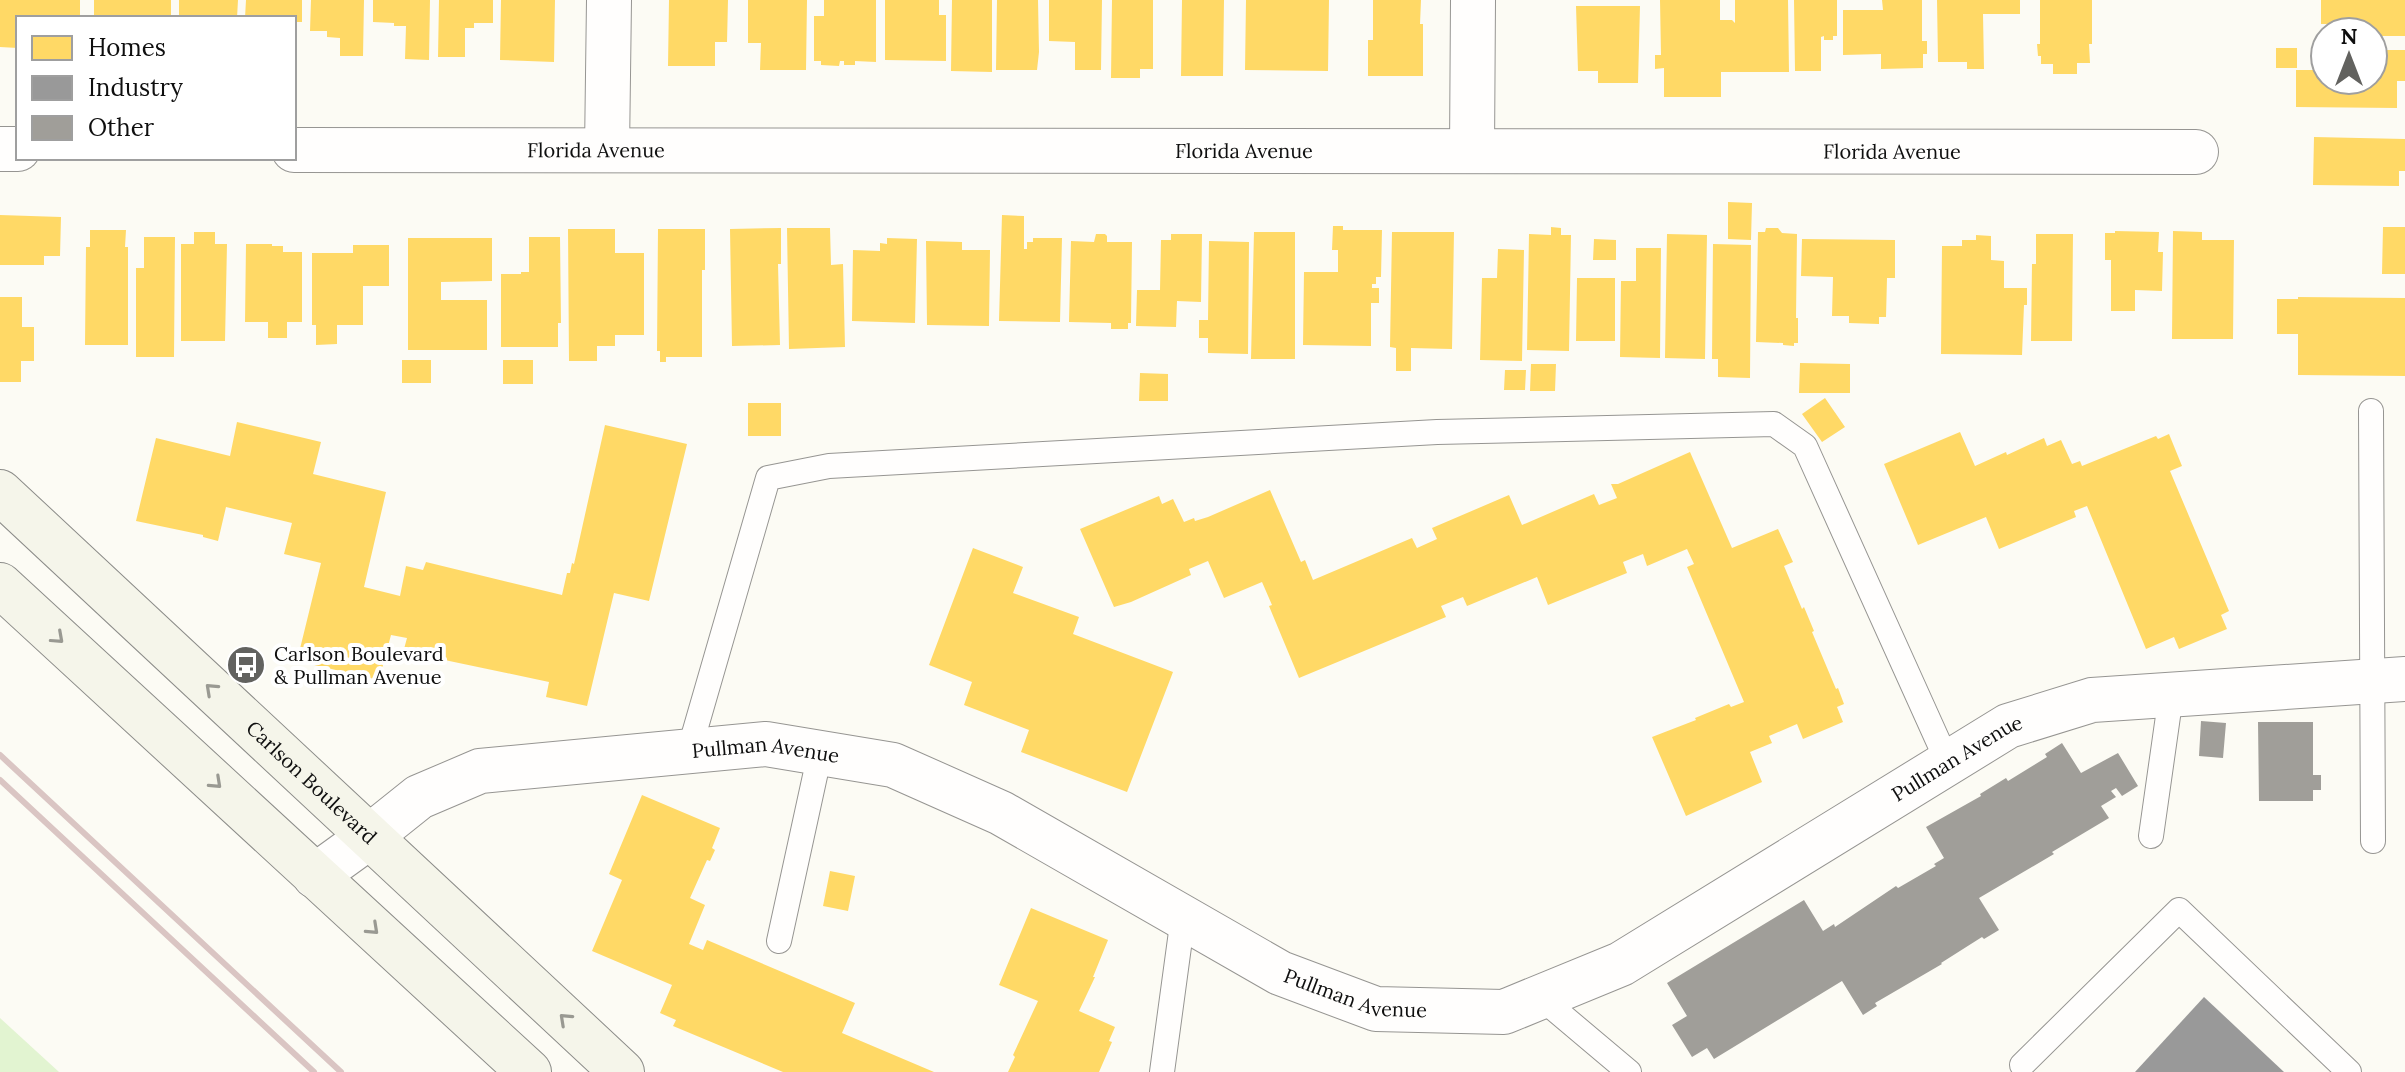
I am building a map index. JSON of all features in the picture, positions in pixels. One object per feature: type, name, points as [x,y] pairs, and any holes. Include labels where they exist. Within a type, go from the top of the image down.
[{"type":"main road","name":"Carlson Boulevard","points":[[0,492],[622,1072]]},
{"type":"main road","points":[[0,585],[529,1072]]},
{"type":"street","points":[[607,150],[609,0]]},
{"type":"street","points":[[1472,151],[1473,0]]},
{"type":"street","name":"Florida Avenue","points":[[296,150],[2196,152]]},
{"type":"street","name":"Pullman Avenue","points":[[315,876],[419,797],[480,771],[766,744],[893,765],[1001,813],[1280,973],[1376,1009],[1504,1012],[1621,964],[2008,726],[2092,700],[2389,680]]},
{"type":"lane","points":[[2371,411],[2389,680],[2373,841]]},
{"type":"lane","points":[[689,751],[768,478],[829,466],[1437,432],[1774,424],[1805,446],[1948,763]]},
{"type":"lane","points":[[2151,836],[2171,695]]},
{"type":"lane","points":[[779,941],[820,753]]},
{"type":"lane","points":[[2022,1065],[2179,910],[2349,1072]]},
{"type":"lane","points":[[1162,1072],[1183,917]]},
{"type":"lane","points":[[1540,997],[1629,1072]]},
{"type":"green space","points":[[0,1018],[59,1072],[0,1072]]},
{"type":"building: Homes","points":[[0,0],[80,0],[80,16],[16,16],[16,48],[0,47]]},
{"type":"building: Homes","points":[[94,0],[171,0],[171,16],[94,16]]},
{"type":"building: Homes","points":[[179,0],[238,0],[237,16],[179,16]]},
{"type":"building: Homes","points":[[246,0],[302,0],[302,22],[296,22],[296,16],[245,16]]},
{"type":"building: Homes","points":[[311,0],[364,0],[363,56],[340,56],[340,38],[327,37],[327,31],[310,31]]},
{"type":"building: Homes","points":[[373,0],[430,0],[429,60],[405,59],[406,26],[373,22]]},
{"type":"building: Homes","points":[[439,0],[493,0],[493,23],[474,23],[474,28],[465,28],[465,57],[438,57]]},
{"type":"building: Homes","points":[[501,0],[555,0],[554,62],[500,60]]},
{"type":"building: Homes","points":[[669,0],[728,0],[727,42],[715,42],[715,66],[668,66]]},
{"type":"building: Homes","points":[[748,0],[807,0],[806,70],[760,70],[761,43],[748,43]]},
{"type":"building: Homes","points":[[824,0],[876,0],[876,62],[855,61],[855,65],[844,65],[844,61],[840,61],[839,66],[821,65],[821,61],[814,61],[814,16],[824,16]]},
{"type":"building: Homes","points":[[885,0],[939,0],[939,15],[946,15],[946,61],[885,60]]},
{"type":"building: Homes","points":[[952,0],[992,0],[992,72],[951,71]]},
{"type":"building: Homes","points":[[997,0],[1038,0],[1037,70],[996,70]]},
{"type":"building: Homes","points":[[1049,0],[1102,0],[1101,70],[1075,70],[1075,42],[1049,41]]},
{"type":"building: Homes","points":[[1112,0],[1153,0],[1153,69],[1140,69],[1140,78],[1111,78]]},
{"type":"building: Homes","points":[[1182,0],[1224,0],[1223,76],[1181,76]]},
{"type":"building: Homes","points":[[1246,0],[1329,0],[1328,71],[1245,70]]},
{"type":"building: Homes","points":[[1373,0],[1421,0],[1423,76],[1368,76],[1368,40],[1373,40]]},
{"type":"building: Homes","points":[[1660,0],[1720,0],[1720,20],[1735,23],[1735,0],[1788,0],[1789,72],[1721,72],[1721,97],[1664,97],[1664,68],[1655,69],[1655,55],[1661,55]]},
{"type":"building: Homes","points":[[1794,0],[1837,0],[1837,36],[1833,36],[1833,40],[1821,37],[1821,71],[1795,71]]},
{"type":"building: Homes","points":[[1882,0],[1922,0],[1922,41],[1927,41],[1923,68],[1881,69],[1881,54],[1843,55],[1843,10],[1883,10]]},
{"type":"building: Homes","points":[[1937,0],[2020,0],[2020,14],[1983,14],[1984,69],[1967,69],[1967,62],[1938,62]]},
{"type":"building: Homes","points":[[2040,0],[2092,0],[2090,63],[2077,63],[2077,74],[2053,74],[2053,64],[2041,64],[2037,44],[2040,44]]},
{"type":"building: Homes","points":[[2321,0],[2405,0],[2405,36],[2389,36],[2389,16],[2321,16]]},
{"type":"building: Homes","points":[[1576,6],[1640,6],[1638,83],[1598,83],[1598,71],[1578,71]]},
{"type":"building: Homes","points":[[2276,48],[2297,48],[2297,68],[2276,68]]},
{"type":"building: Homes","points":[[2389,50],[2405,50],[2405,81],[2397,81],[2397,108],[2296,107],[2296,70],[2309,70],[2309,96],[2389,96]]},
{"type":"building: Homes","points":[[2314,137],[2405,139],[2405,171],[2399,171],[2399,186],[2313,185]]},
{"type":"building: Homes","points":[[1728,202],[1752,203],[1751,240],[1728,239]]},
{"type":"building: Homes","points":[[0,215],[61,217],[60,256],[44,256],[44,265],[0,265]]},
{"type":"building: Homes","points":[[1002,215],[1024,216],[1024,249],[1027,249],[1027,242],[1033,242],[1033,238],[1062,238],[1060,322],[999,321]]},
{"type":"building: Homes","points":[[1333,226],[1343,226],[1343,230],[1382,230],[1381,277],[1376,277],[1376,284],[1372,284],[1372,288],[1379,288],[1379,303],[1371,303],[1371,346],[1303,345],[1304,272],[1338,272],[1338,250],[1332,250]]},
{"type":"building: Homes","points":[[1551,227],[1561,228],[1561,235],[1571,235],[1569,351],[1527,350],[1529,234],[1551,235]]},
{"type":"building: Homes","points":[[2383,227],[2405,227],[2405,274],[2382,274]]},
{"type":"building: Homes","points":[[781,228],[781,264],[778,264],[780,345],[732,346],[730,229]]},
{"type":"building: Homes","points":[[787,228],[830,228],[831,265],[843,264],[845,347],[789,349]]},
{"type":"building: Homes","points":[[1766,228],[1797,234],[1798,343],[1794,346],[1756,342],[1758,232],[1765,232]]},
{"type":"building: Homes","points":[[568,229],[615,229],[615,253],[644,253],[644,335],[615,335],[615,346],[597,346],[597,361],[569,361]]},
{"type":"building: Homes","points":[[658,229],[705,229],[702,357],[666,357],[666,362],[660,362],[660,351],[657,351]]},
{"type":"building: Homes","points":[[90,230],[126,230],[128,345],[85,345],[86,247],[90,247]]},
{"type":"building: Homes","points":[[2173,231],[2202,232],[2202,240],[2234,240],[2233,339],[2172,339]]},
{"type":"building: Homes","points":[[194,232],[215,232],[215,244],[227,244],[225,341],[181,341],[181,244],[194,244]]},
{"type":"building: Homes","points":[[1254,232],[1295,232],[1295,359],[1251,359]]},
{"type":"building: Homes","points":[[1392,232],[1454,232],[1452,349],[1411,348],[1411,371],[1396,371],[1396,348],[1390,347]]},
{"type":"building: Homes","points":[[2159,232],[2158,252],[2163,252],[2162,291],[2135,290],[2135,311],[2111,311],[2111,260],[2105,260],[2105,233]]},
{"type":"building: Homes","points":[[1096,234],[1105,234],[1107,242],[1132,242],[1131,323],[1128,323],[1128,329],[1111,329],[1111,323],[1069,322],[1071,241],[1094,242]]},
{"type":"building: Homes","points":[[1171,234],[1202,234],[1201,302],[1177,301],[1176,327],[1136,326],[1137,290],[1160,290],[1161,240],[1171,240]]},
{"type":"building: Homes","points":[[1667,234],[1707,235],[1705,359],[1665,358]]},
{"type":"building: Homes","points":[[2036,234],[2073,234],[2072,341],[2031,341],[2032,264],[2036,264]]},
{"type":"building: Homes","points":[[1976,235],[1991,236],[1991,260],[2004,261],[2004,288],[2027,288],[2022,355],[1941,354],[1942,246],[1962,246],[1962,240],[1976,240]]},
{"type":"building: Homes","points":[[144,237],[175,237],[174,357],[136,357],[136,268],[144,268]]},
{"type":"building: Homes","points":[[529,237],[560,237],[561,323],[558,323],[558,347],[501,347],[501,274],[529,272]]},
{"type":"building: Homes","points":[[408,238],[492,238],[492,281],[441,282],[441,300],[487,300],[487,350],[408,350]]},
{"type":"building: Homes","points":[[887,238],[917,239],[915,323],[852,321],[853,250],[880,251],[880,243],[887,244]]},
{"type":"building: Homes","points":[[1594,239],[1616,240],[1616,260],[1593,260]]},
{"type":"building: Homes","points":[[1802,239],[1895,240],[1895,278],[1887,278],[1886,317],[1879,317],[1879,324],[1849,323],[1849,316],[1832,316],[1833,277],[1801,276]]},
{"type":"building: Homes","points":[[926,241],[962,242],[962,250],[990,250],[989,326],[927,325]]},
{"type":"building: Homes","points":[[1209,241],[1249,242],[1248,354],[1208,353],[1208,338],[1199,338],[1199,320],[1208,320]]},
{"type":"building: Homes","points":[[246,244],[272,244],[283,246],[283,252],[302,252],[302,322],[287,322],[287,338],[268,338],[268,322],[245,322]]},
{"type":"building: Homes","points":[[1713,244],[1751,245],[1750,378],[1718,377],[1718,359],[1712,359]]},
{"type":"building: Homes","points":[[353,245],[389,245],[389,286],[363,286],[363,325],[337,325],[337,344],[316,345],[316,325],[312,325],[312,253],[353,253]]},
{"type":"building: Homes","points":[[1636,248],[1661,248],[1660,358],[1620,357],[1621,281],[1636,281]]},
{"type":"building: Homes","points":[[1498,249],[1524,250],[1522,361],[1480,360],[1482,278],[1497,278]]},
{"type":"building: Homes","points":[[1577,278],[1615,278],[1615,341],[1576,341]]},
{"type":"building: Homes","points":[[0,297],[22,297],[22,327],[34,327],[34,361],[21,361],[21,382],[0,382]]},
{"type":"building: Homes","points":[[2405,298],[2405,376],[2298,375],[2298,334],[2277,334],[2277,299]]},
{"type":"building: Homes","points":[[402,360],[431,360],[431,383],[402,383]]},
{"type":"building: Homes","points":[[503,360],[533,360],[533,384],[503,384]]},
{"type":"building: Homes","points":[[1800,363],[1850,364],[1850,393],[1799,393]]},
{"type":"building: Homes","points":[[1531,364],[1556,364],[1555,391],[1530,391]]},
{"type":"building: Homes","points":[[1505,370],[1526,370],[1525,390],[1504,390]]},
{"type":"building: Homes","points":[[1140,373],[1168,374],[1168,401],[1139,401]]},
{"type":"building: Homes","points":[[1825,398],[1845,427],[1822,442],[1802,414]]},
{"type":"building: Homes","points":[[748,403],[781,403],[781,436],[748,436]]},
{"type":"building: Homes","points":[[237,422],[321,442],[313,474],[386,492],[364,587],[400,596],[406,566],[423,570],[426,562],[562,595],[567,573],[574,564],[605,425],[687,444],[649,601],[614,593],[587,706],[546,697],[549,682],[416,654],[404,649],[407,638],[391,635],[379,680],[297,661],[321,563],[284,554],[292,523],[226,507],[218,541],[136,521],[156,438],[230,456]]},
{"type":"building: Homes","points":[[1960,432],[1975,466],[2044,438],[2047,446],[2061,440],[2072,464],[2080,461],[2082,466],[2156,436],[2158,439],[2169,434],[2182,466],[2170,471],[2229,611],[2221,615],[2227,629],[2179,649],[2174,637],[2146,649],[2087,506],[2074,511],[2076,517],[1999,549],[1986,517],[1918,545],[1884,464]]},
{"type":"building: Homes","points":[[1690,452],[1732,548],[1778,529],[1793,562],[1784,566],[1844,704],[1837,707],[1843,722],[1803,739],[1797,724],[1769,736],[1772,743],[1750,752],[1762,782],[1686,816],[1652,737],[1729,704],[1731,707],[1744,702],[1687,567],[1694,564],[1687,549],[1647,566],[1643,554],[1623,562],[1627,573],[1548,605],[1537,577],[1467,606],[1463,597],[1441,606],[1446,617],[1299,678],[1262,582],[1224,598],[1208,561],[1189,569],[1191,575],[1114,607],[1080,529],[1159,496],[1162,504],[1173,499],[1184,522],[1208,517],[1270,490],[1301,562],[1305,560],[1313,580],[1412,538],[1417,548],[1437,539],[1432,528],[1509,495],[1522,525],[1594,494],[1599,505],[1617,498],[1611,484],[1618,484]]},
{"type":"building: Homes","points":[[973,548],[1023,567],[1013,593],[1079,617],[1073,634],[1173,672],[1127,792],[1021,752],[1029,730],[964,705],[972,682],[929,665]]},
{"type":"building: Homes","points":[[642,795],[720,828],[712,848],[715,850],[710,861],[707,860],[690,898],[705,905],[689,944],[703,950],[707,940],[855,1003],[842,1033],[934,1072],[783,1072],[673,1026],[676,1020],[660,1013],[672,985],[592,951],[622,880],[609,874]]},
{"type":"building: Homes","points":[[830,871],[855,876],[848,911],[823,906]]},
{"type":"building: Homes","points":[[1031,908],[1108,940],[1079,1011],[1115,1027],[1099,1072],[1008,1072],[1038,1001],[999,985]]},
{"type":"building: Industry","points":[[2204,997],[2284,1072],[2135,1072]]},
{"type":"building: Other","points":[[2201,721],[2226,723],[2223,758],[2199,756]]},
{"type":"building: Other","points":[[2258,722],[2313,722],[2313,775],[2321,775],[2321,790],[2313,790],[2313,801],[2259,801]]},
{"type":"building: Other","points":[[2062,743],[2081,773],[2118,753],[2138,786],[2122,796],[2116,788],[2111,791],[2116,797],[2101,806],[2109,818],[1979,898],[1999,930],[1984,939],[1982,937],[1875,1003],[1877,1006],[1863,1015],[1842,981],[1714,1059],[1707,1048],[1692,1057],[1672,1025],[1687,1016],[1667,983],[1804,900],[1823,931],[1834,924],[1835,927],[1896,886],[1898,888],[1936,866],[1934,864],[1944,858],[1926,827],[2047,757],[2045,754]]},
{"type":"railway","points":[[0,755],[341,1072]]},
{"type":"railway","points":[[0,780],[314,1072]]},
{"type":"place","name":"Carlson Boulevard & Pullman Avenue","points":[[246,665]]}]
